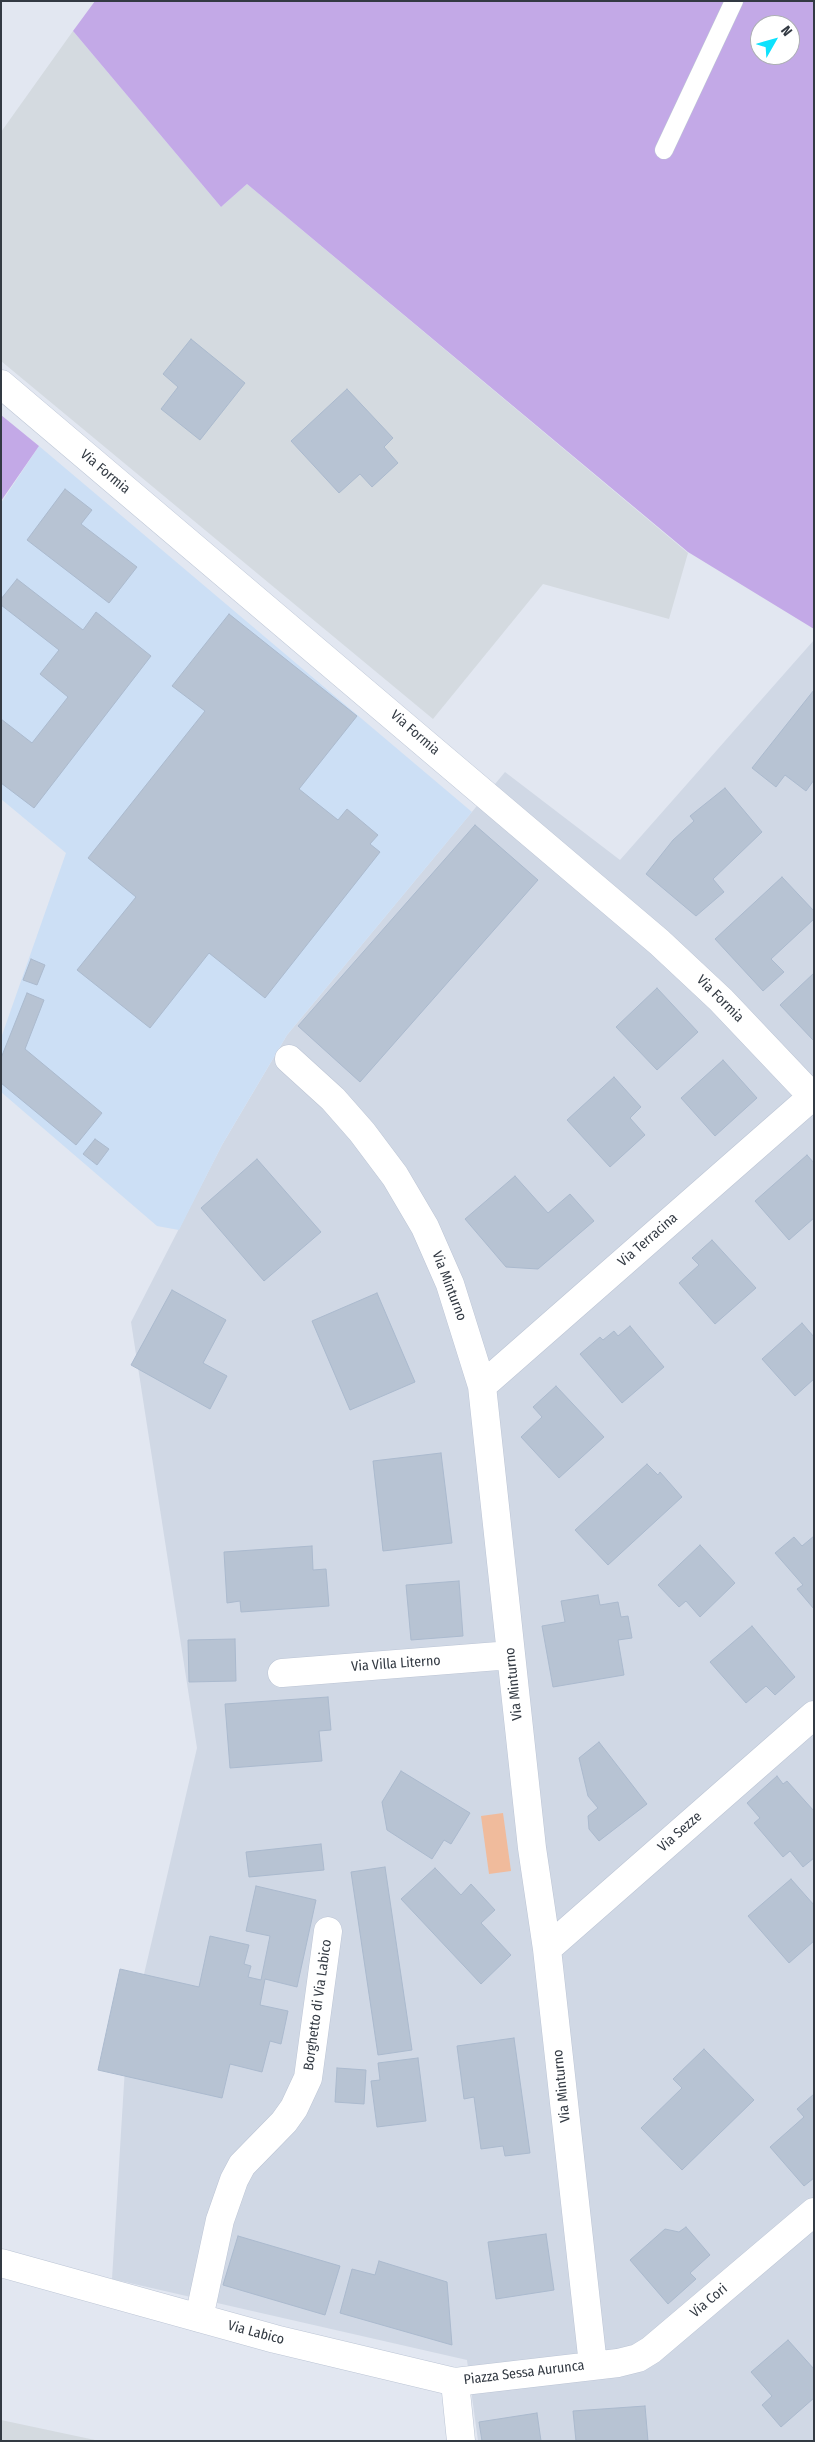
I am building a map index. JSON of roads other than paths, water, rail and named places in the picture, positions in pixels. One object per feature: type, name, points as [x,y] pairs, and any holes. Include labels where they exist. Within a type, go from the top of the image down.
[{"type":"street","name":"Via Formia","points":[[1,384],[659,942],[721,1000],[813,1096]]},
{"type":"street","name":"Via Minturno","points":[[290,1059],[333,1099],[362,1132],[395,1176],[425,1227],[450,1284],[482,1386],[510,1655],[532,1848],[547,1949],[593,2364]]},
{"type":"street","name":"Via Terracina","points":[[482,1386],[813,1096]]},
{"type":"street","name":"Via Villa Literno","points":[[282,1673],[510,1655]]},
{"type":"street","name":"Via Sezze","points":[[547,1949],[814,1716]]},
{"type":"street","name":"Borghetto di Via Labico","points":[[199,2318],[220,2220],[234,2180],[242,2165],[276,2132],[294,2108],[308,2078],[328,1931]]},
{"type":"street","name":"Via Cori","points":[[593,2364],[631,2360],[651,2350],[814,2212]]},
{"type":"street","name":"Via Labico","points":[[1,2262],[199,2318],[455,2382]]},
{"type":"street","name":"Piazza Sessa Aurunca","points":[[455,2382],[593,2364]]},
{"type":"street","points":[[455,2382],[461,2441]]},
{"type":"lane","points":[[664,150],[734,1]]}]
